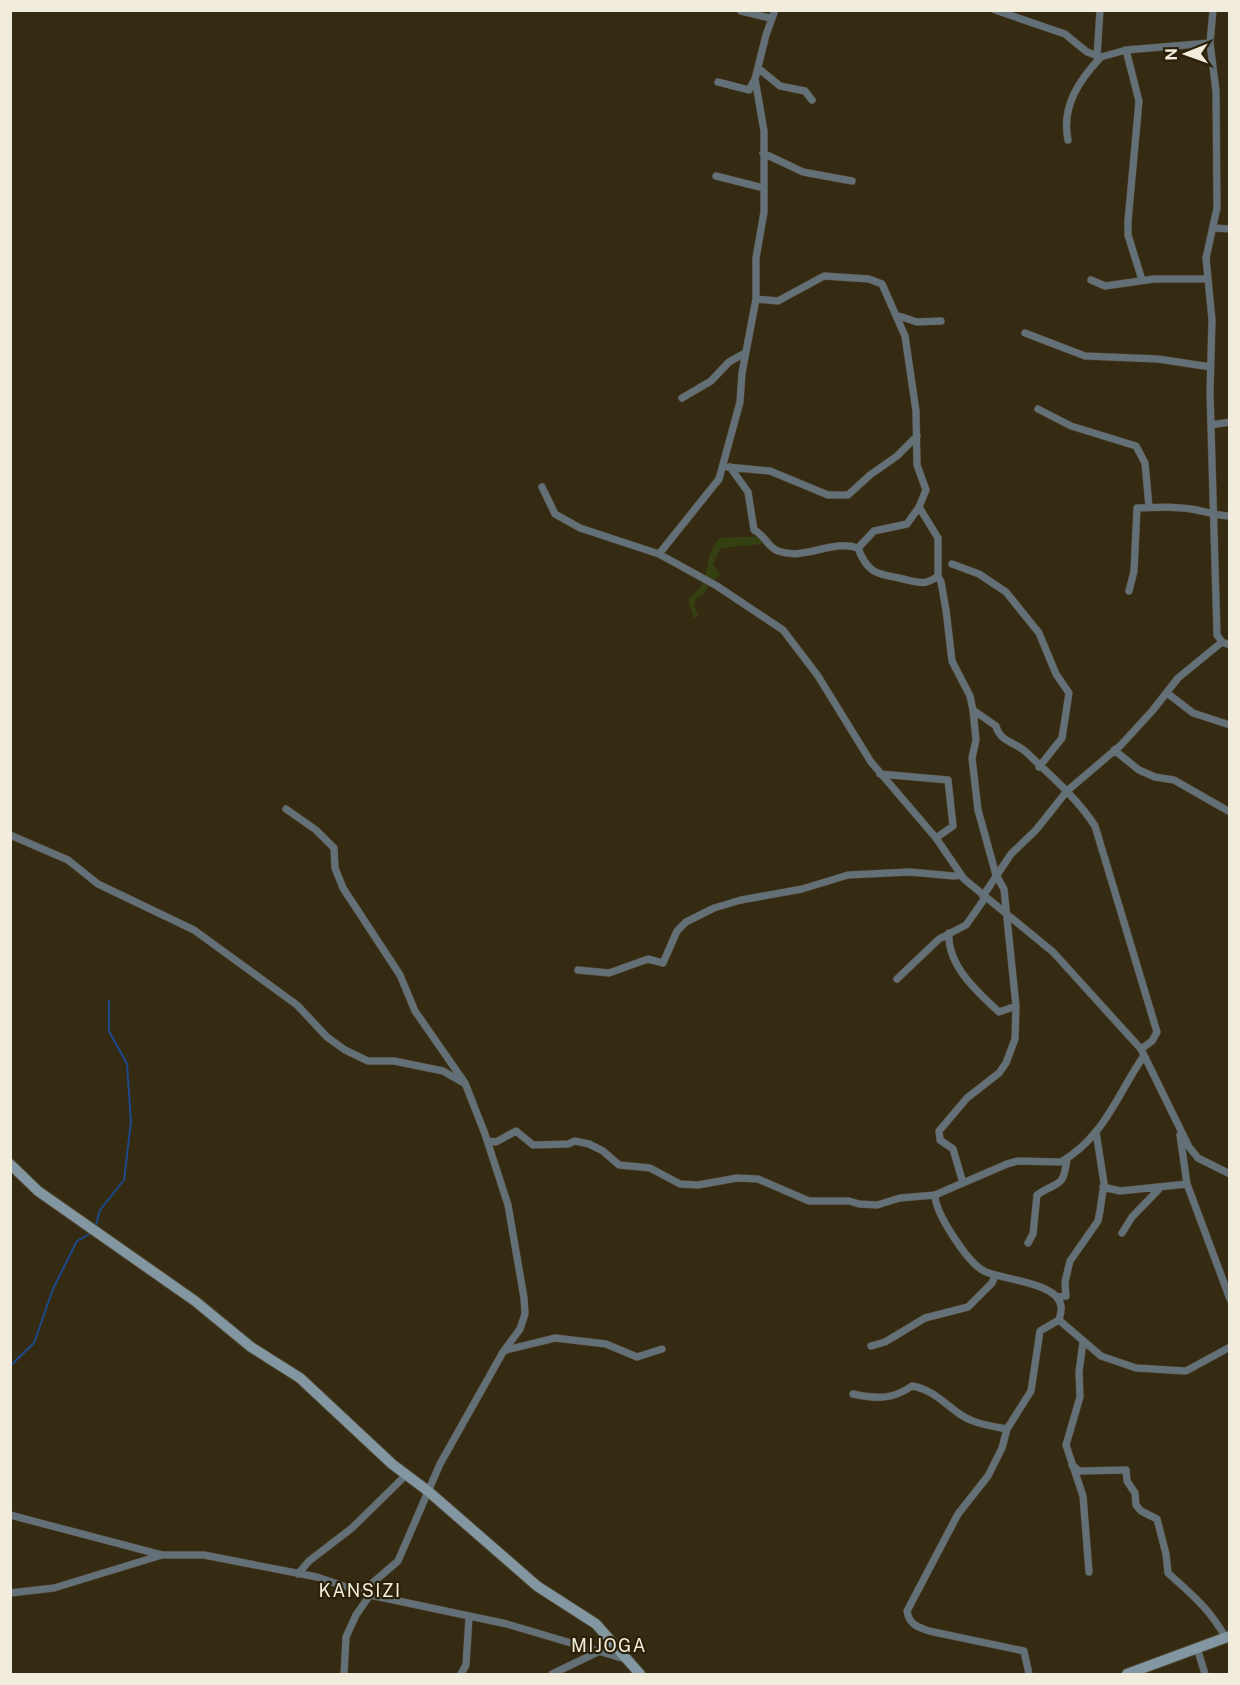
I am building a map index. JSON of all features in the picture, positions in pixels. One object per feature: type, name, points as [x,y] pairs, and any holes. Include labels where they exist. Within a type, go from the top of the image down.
[{"type":"street","points":[[718,82],[750,90],[756,79],[770,18],[775,10]]},
{"type":"street","points":[[995,10],[1065,34],[1082,49],[1099,57],[1125,51],[1210,43]]},
{"type":"street","points":[[1068,140],[1066,124],[1073,95],[1079,82],[1099,57],[1100,10]]},
{"type":"street","points":[[897,979],[939,939],[966,925],[1011,854],[1036,830],[1067,791],[1114,750],[1178,678],[1226,643],[1216,627],[1213,516],[1215,475],[1211,425],[1212,320],[1206,258],[1214,228],[1218,192],[1216,91],[1210,43],[1213,10]]},
{"type":"street","points":[[741,11],[770,18]]},
{"type":"street","points":[[1125,51],[1140,101],[1128,220],[1130,242],[1142,280]]},
{"type":"street","points":[[758,68],[780,86],[805,91],[812,100]]},
{"type":"street","points":[[659,554],[691,517],[727,467],[740,402],[745,353],[751,335],[756,299],[756,258],[764,212],[764,131],[756,79]]},
{"type":"street","points":[[763,153],[803,172],[852,181]]},
{"type":"street","points":[[716,176],[764,188]]},
{"type":"street","points":[[1214,228],[1230,229]]},
{"type":"street","points":[[756,299],[778,301],[824,276],[869,279],[882,284],[905,336],[916,411],[917,465],[926,490],[919,507],[907,524],[874,531],[858,548]]},
{"type":"street","points":[[1091,280],[1105,286],[1142,280],[1207,279]]},
{"type":"street","points":[[896,315],[917,322],[941,321]]},
{"type":"street","points":[[1025,333],[1085,356],[1158,359],[1211,367]]},
{"type":"street","points":[[682,398],[711,381],[729,362],[745,353]]},
{"type":"street","points":[[1038,409],[1071,426],[1136,446],[1145,463],[1149,507]]},
{"type":"street","points":[[1211,425],[1230,422]]},
{"type":"street","points":[[727,467],[770,471],[828,495],[848,495],[870,475],[897,456],[916,436]]},
{"type":"street","points":[[727,467],[748,492],[754,530],[765,536],[770,546],[780,552],[805,554],[832,546],[858,548]]},
{"type":"street","points":[[542,487],[555,514],[580,528],[659,554],[717,586],[783,630],[818,676],[852,735],[880,774],[936,838],[961,875],[984,897],[1053,952],[1142,1053],[1179,1129],[1198,1158]]},
{"type":"street","points":[[919,507],[938,538],[938,576],[941,582],[952,660],[970,696],[973,710],[976,740],[972,758],[978,810],[996,875],[1004,889],[1016,1006],[1015,1039],[1006,1063],[999,1073],[967,1098],[939,1131],[940,1140],[953,1149],[963,1183]]},
{"type":"street","points":[[1129,591],[1134,571],[1137,508],[1202,511],[1213,516],[1230,516]]},
{"type":"street","points":[[858,548],[862,558],[883,577],[907,579],[916,584],[930,582],[938,576]]},
{"type":"street","points":[[952,564],[980,574],[1006,592],[1039,633],[1056,674],[1069,693],[1062,738],[1039,766]]},
{"type":"street","points":[[1167,693],[1194,713],[1230,725]]},
{"type":"street","points":[[488,1141],[496,1142],[516,1131],[534,1145],[568,1144],[575,1141],[603,1151],[619,1165],[650,1168],[680,1184],[698,1185],[737,1178],[758,1179],[809,1201],[877,1204],[900,1198],[935,1196],[1018,1161],[1051,1163],[1067,1159],[1110,1116],[1142,1053],[1155,1037],[1154,1017],[1095,826],[1067,791],[1024,750],[1004,740],[998,734],[996,726],[973,710]]},
{"type":"street","points":[[1114,750],[1139,770],[1155,777],[1174,780],[1230,812]]},
{"type":"street","points":[[880,774],[948,780],[953,825],[936,838]]},
{"type":"street","points":[[286,809],[316,830],[334,848],[335,868],[343,888],[400,975],[415,1011],[465,1083],[488,1141],[508,1205],[524,1298],[522,1323],[440,1464],[398,1561],[362,1592]]},
{"type":"street","points":[[10,835],[68,860],[98,884],[194,930],[297,1005],[338,1047],[368,1060],[394,1060],[443,1071],[465,1083]]},
{"type":"street","points":[[578,970],[609,973],[648,959],[663,963],[677,931],[686,922],[714,908],[741,900],[802,889],[848,875],[910,872],[961,875]]},
{"type":"street","points":[[950,933],[952,957],[980,993],[999,1012],[1016,1006]]},
{"type":"street","points":[[1179,1129],[1187,1184],[1230,1299]]},
{"type":"street","points":[[1057,1297],[1066,1296],[1065,1282],[1070,1261],[1098,1221],[1103,1187],[1096,1132]]},
{"type":"street","points":[[1183,1168],[1192,1158],[1198,1158],[1230,1174]]},
{"type":"street","points":[[1028,1243],[1033,1234],[1037,1195],[1060,1184],[1065,1174],[1067,1159]]},
{"type":"street","points":[[10,1164],[38,1191],[195,1301],[251,1347],[300,1378],[406,1475],[428,1491],[537,1586],[596,1624],[630,1660],[639,1674]]},
{"type":"street","points":[[1103,1187],[1120,1191],[1187,1184]]},
{"type":"street","points":[[1122,1233],[1132,1217],[1160,1188]]},
{"type":"street","points":[[935,1196],[935,1205],[956,1239],[981,1270],[1046,1290],[1057,1297],[1061,1306],[1059,1320]]},
{"type":"street","points":[[871,1346],[885,1342],[925,1318],[968,1306],[992,1283],[995,1275]]},
{"type":"street","points":[[1059,1320],[1070,1326],[1083,1342],[1101,1356],[1120,1365],[1136,1368],[1186,1371],[1230,1347]]},
{"type":"street","points":[[1029,1674],[1024,1651],[928,1631],[916,1626],[908,1619],[907,1611],[958,1514],[988,1476],[1002,1448],[1007,1429],[1031,1391],[1040,1331],[1059,1320]]},
{"type":"street","points":[[506,1350],[555,1338],[606,1344],[637,1357],[662,1349]]},
{"type":"street","points":[[1083,1342],[1079,1372],[1080,1397],[1066,1445],[1083,1496],[1089,1572]]},
{"type":"street","points":[[853,1394],[877,1399],[896,1396],[912,1386],[922,1387],[963,1416],[982,1425],[1007,1429]]},
{"type":"street","points":[[1072,1465],[1079,1470],[1126,1470],[1127,1481],[1135,1492],[1136,1505],[1141,1511],[1157,1519],[1166,1554],[1168,1574],[1196,1597],[1227,1637],[1127,1674]]},
{"type":"street","points":[[298,1574],[309,1561],[346,1534],[406,1475]]},
{"type":"street","points":[[10,1515],[162,1555],[204,1555],[317,1577],[370,1595],[548,1635],[630,1660]]},
{"type":"street","points":[[10,1593],[54,1588],[162,1555]]},
{"type":"street","points":[[344,1674],[346,1637],[356,1615],[370,1595]]},
{"type":"street","points":[[461,1674],[466,1665],[469,1617]]},
{"type":"street","points":[[1197,1648],[1205,1674]]},
{"type":"street","points":[[552,1674],[600,1651]]},
{"type":"green space","points":[[764,536],[762,544],[721,548],[713,564],[720,575],[708,585],[705,593],[696,598],[694,605],[698,615],[694,619],[688,599],[702,584],[710,554],[720,538]]},
{"type":"waterway","points":[[96,1225],[100,1210],[124,1180],[131,1122],[127,1064],[109,1031],[109,1001]]},
{"type":"waterway","points":[[10,1366],[34,1343],[53,1289],[77,1241],[91,1233]]},
{"type":"district","name":"KANSIZI","points":[[360,1590]]},
{"type":"district","name":"MIJOGA","points":[[609,1645]]}]
